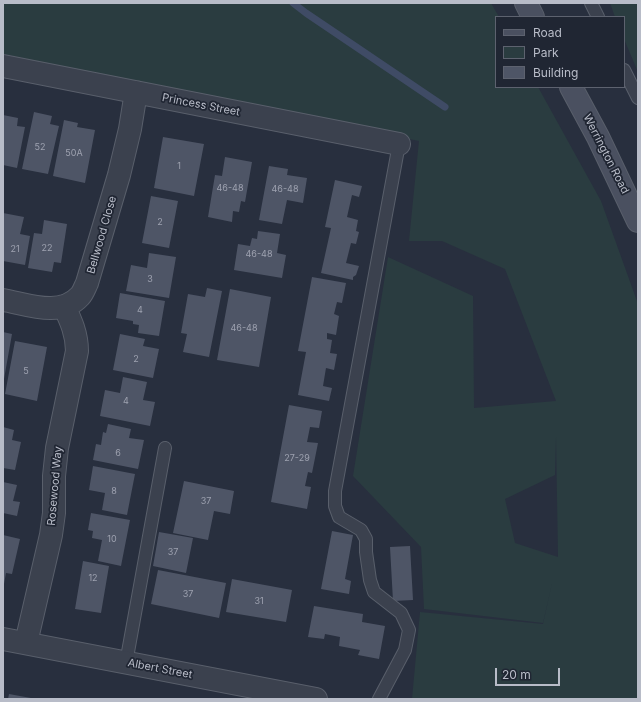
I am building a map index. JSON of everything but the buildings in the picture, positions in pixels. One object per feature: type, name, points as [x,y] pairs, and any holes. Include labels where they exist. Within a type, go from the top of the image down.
[{"type":"main road","points":[[526,3],[532,16]]},
{"type":"main road","name":"Werrington Road","points":[[572,88],[598,137],[638,221]]},
{"type":"street","name":"Princess Street","points":[[3,66],[399,144]]},
{"type":"street","name":"Bellwood Close","points":[[3,300],[44,308],[64,306],[73,302],[80,296],[87,283],[120,175],[130,130],[136,92]]},
{"type":"street","name":"Rosewood Way","points":[[26,644],[54,513],[54,476],[57,448],[77,351],[74,328],[64,306]]},
{"type":"street","name":"Albert Street","points":[[3,639],[316,699]]},
{"type":"lane","points":[[591,3],[598,16]]},
{"type":"lane","points":[[625,72],[638,98]]},
{"type":"lane","points":[[378,699],[405,650],[409,630],[401,613],[374,592],[370,580],[366,552],[366,538],[361,530],[339,517],[335,506],[335,492],[399,144]]},
{"type":"lane","points":[[126,663],[165,448]]},
{"type":"green space","points":[[3,3],[491,3],[498,16],[495,16],[495,88],[539,88],[601,201],[638,304],[638,699],[412,699],[420,612],[543,624],[553,579],[543,623],[424,609],[421,547],[353,476],[388,257],[473,296],[474,408],[556,401],[505,269],[442,241],[409,241],[419,141],[3,54]],"holes":[[[556,437],[558,557],[515,543],[505,499],[555,475]]]},
{"type":"green space","points":[[610,3],[638,3],[638,72],[625,41],[625,16],[615,16]]},
{"type":"waterway","points":[[293,3],[445,107]]}]
